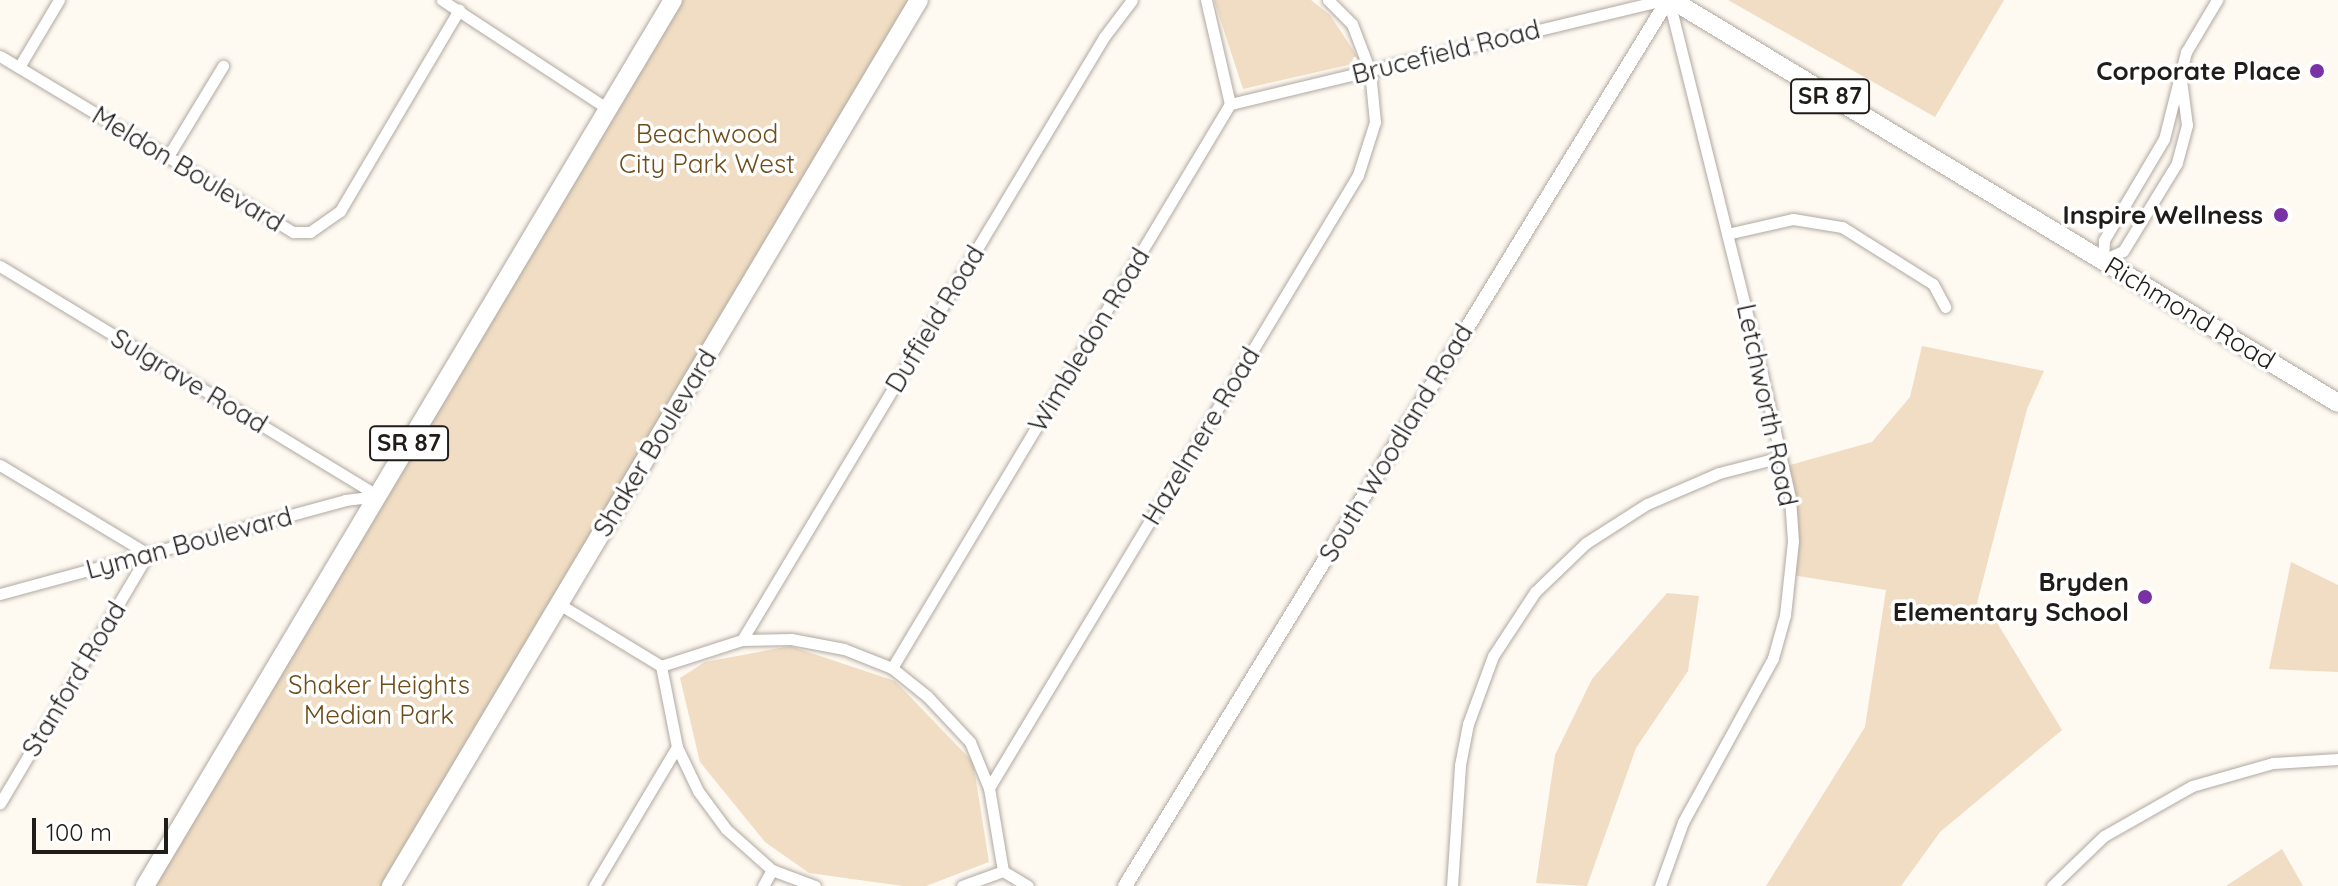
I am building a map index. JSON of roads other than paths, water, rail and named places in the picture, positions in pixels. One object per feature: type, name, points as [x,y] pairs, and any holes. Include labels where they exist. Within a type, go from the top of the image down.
[{"type":"main road","name":"SR 87","points":[[145,886],[673,0]]},
{"type":"main road","name":"Shaker Boulevard","points":[[391,886],[919,0]]},
{"type":"main road","name":"Richmond Road","points":[[1668,0],[2338,403]]},
{"type":"street","points":[[19,67],[59,0]]},
{"type":"street","points":[[442,0],[608,109]]},
{"type":"street","name":"Duffield Road","points":[[742,640],[1104,37],[1132,0]]},
{"type":"street","points":[[1206,0],[1230,104]]},
{"type":"street","name":"Hazelmere Road","points":[[989,788],[1358,175],[1375,122],[1370,71],[1352,24],[1328,0]]},
{"type":"street","name":"Brucefield Road","points":[[1230,104],[1668,0]]},
{"type":"street","name":"Letchworth Road","points":[[1660,886],[1683,822],[1756,696],[1785,615],[1793,541],[1781,457],[1668,0]]},
{"type":"street","name":"South Woodland Road","points":[[1125,886],[1668,0]]},
{"type":"street","points":[[2181,80],[2187,125],[2177,163],[2123,251],[2103,260],[2104,240],[2164,139],[2186,52],[2217,0]]},
{"type":"street","name":"Meldon Boulevard","points":[[0,56],[293,232],[310,232],[328,224],[459,10]]},
{"type":"street","points":[[167,158],[223,66]]},
{"type":"street","name":"Wimbledon Road","points":[[892,668],[1230,104]]},
{"type":"street","points":[[1727,234],[1793,219],[1842,227],[1933,284],[1945,307]]},
{"type":"street","name":"Sulgrave Road","points":[[0,266],[378,496]]},
{"type":"street","points":[[1452,886],[1460,765],[1468,724],[1493,656],[1535,592],[1586,543],[1647,504],[1719,473],[1781,457]]},
{"type":"street","points":[[0,465],[148,554]]},
{"type":"street","name":"Lyman Boulevard","points":[[0,594],[378,496]]},
{"type":"street","name":"Stanford Road","points":[[0,803],[148,554]]},
{"type":"street","points":[[559,604],[661,666],[677,747],[698,791],[726,829],[772,870],[815,886]]},
{"type":"street","points":[[661,666],[742,640],[791,639],[844,649],[892,668],[927,696],[970,742],[989,788],[1003,871],[1028,886]]},
{"type":"street","points":[[594,886],[677,747]]},
{"type":"street","points":[[2052,886],[2104,836],[2192,786],[2273,763],[2338,759]]},
{"type":"street","points":[[763,886],[772,870]]},
{"type":"street","points":[[962,886],[1003,871]]},
{"type":"place","name":"Corporate Place","points":[[2317,71]]},
{"type":"place","name":"Inspire Wellness","points":[[2281,215]]},
{"type":"place","name":"Bryden Elementary School","points":[[2145,597]]},
{"type":"park label","name":"Beachwood City Park West","points":[[707,149]]},
{"type":"park label","name":"Shaker Heights Median Park","points":[[379,700]]}]
